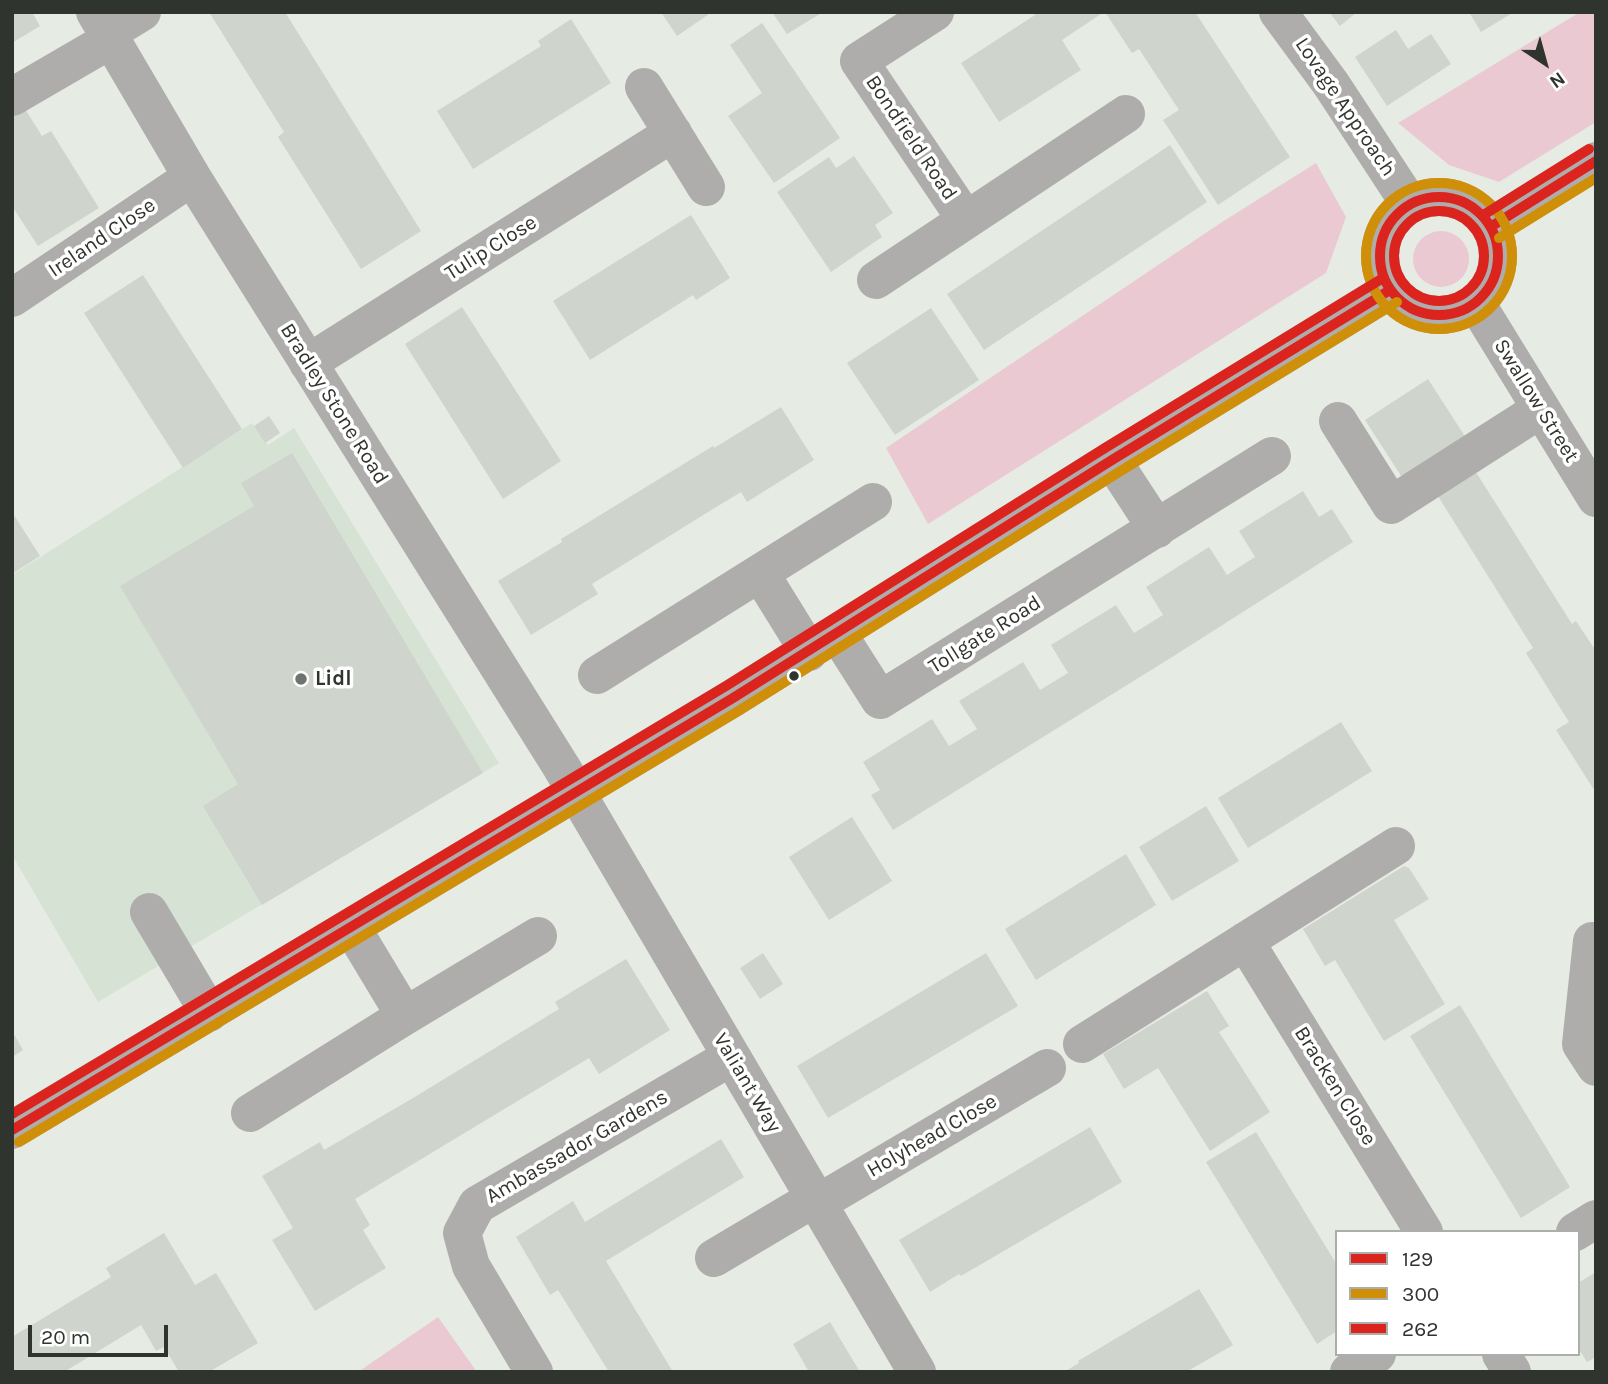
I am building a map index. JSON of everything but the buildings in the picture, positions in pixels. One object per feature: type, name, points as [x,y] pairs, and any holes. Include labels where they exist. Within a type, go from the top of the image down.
[{"type":"street","points":[[12,97],[104,29],[142,12]]},
{"type":"street","name":"Bondfield Road","points":[[935,12],[859,61],[966,220]]},
{"type":"street","name":"Lovage Approach","points":[[1278,12],[1331,84],[1409,203]]},
{"type":"street","name":"Bradley Stone Road","points":[[104,29],[192,177],[576,794]]},
{"type":"street","points":[[644,87],[706,187]]},
{"type":"street","name":"Bondfield Road","points":[[876,281],[1126,114]]},
{"type":"street","name":"Tulip Close","points":[[308,363],[673,133]]},
{"type":"street","points":[[1492,226],[1596,161]]},
{"type":"street","name":"Ireland Close","points":[[12,298],[192,177]]},
{"type":"street","points":[[1440,195],[1470,204],[1492,226],[1499,254],[1493,282],[1476,303],[1454,315],[1429,316],[1406,308],[1390,290],[1380,267],[1380,242],[1391,219],[1409,203],[1440,195]]},
{"type":"street","points":[[12,1130],[576,794],[1390,290]]},
{"type":"street","name":"Swallow Street","points":[[1476,303],[1596,498]]},
{"type":"street","points":[[1338,421],[1391,505],[1541,409]]},
{"type":"street","name":"Tollgate Road","points":[[823,643],[880,700],[1272,456]]},
{"type":"street","points":[[1112,460],[1157,529]]},
{"type":"street","points":[[597,675],[873,502]]},
{"type":"street","points":[[760,573],[823,643]]},
{"type":"street","name":"Valiant Way","points":[[576,794],[918,1372]]},
{"type":"street","points":[[1082,1044],[1396,846]]},
{"type":"street","points":[[149,912],[209,1013]]},
{"type":"street","points":[[352,928],[405,1016]]},
{"type":"street","points":[[250,1113],[538,936]]},
{"type":"street","name":"Bracken Close","points":[[1245,941],[1423,1230]]},
{"type":"street","points":[[1592,941],[1581,1044],[1596,1068]]},
{"type":"street","name":"Ambassador Gardens","points":[[534,1372],[471,1266],[462,1233],[477,1205],[731,1057]]},
{"type":"street","name":"Holyhead Close","points":[[714,1258],[1047,1069]]},
{"type":"street","points":[[1578,1230],[1596,1219]]},
{"type":"street","points":[[1349,1372],[1374,1356]]},
{"type":"street","points":[[1502,1356],[1512,1372]]},
{"type":"shaded area","points":[[1580,12],[1596,12],[1596,122],[1499,182],[1449,165],[1398,123]]},
{"type":"shaded area","points":[[1316,163],[1346,217],[1326,273],[928,524],[886,448],[1219,224]]},
{"type":"shaded area","points":[[1435,231],[1447,231],[1457,235],[1465,243],[1469,259],[1465,275],[1457,283],[1447,287],[1435,287],[1425,283],[1417,275],[1413,265],[1413,253],[1417,243],[1425,235]]},
{"type":"shaded area","points":[[252,423],[268,445],[294,428],[499,763],[98,1002],[12,855],[12,575]]},
{"type":"shaded area","points":[[438,1317],[477,1372],[358,1372]]},
{"type":"transit line","name":"262","points":[[1485,214],[1589,149]]},
{"type":"transit line","name":"129","points":[[1492,226],[1596,161]]},
{"type":"transit line","name":"300","points":[[1499,238],[1596,178]]},
{"type":"transit line","name":"300","points":[[1439,183],[1467,188],[1491,204],[1507,228],[1512,256],[1507,284],[1491,308],[1467,324],[1439,329],[1411,324],[1387,308],[1371,284],[1366,256],[1371,228],[1387,204],[1411,188],[1439,183]]},
{"type":"transit line","name":"129","points":[[1439,197],[1462,201],[1481,214],[1494,233],[1498,256],[1494,279],[1481,298],[1462,311],[1439,315],[1416,311],[1397,298],[1384,279],[1380,256],[1384,233],[1397,214],[1416,201],[1439,197]]},
{"type":"transit line","name":"262","points":[[1430,211],[1448,211],[1464,218],[1477,231],[1484,247],[1484,256],[1484,265],[1477,281],[1464,294],[1448,301],[1430,301],[1414,294],[1401,281],[1394,265],[1394,247],[1401,231],[1414,218],[1430,211]]},
{"type":"transit line","name":"262","points":[[12,1114],[726,686],[1105,448],[1383,278]]},
{"type":"transit line","name":"129","points":[[12,1130],[733,698],[1112,460],[1390,290]]},
{"type":"transit line","name":"300","points":[[19,1142],[740,710],[1119,472],[1397,302]]},
{"type":"place","name":"Lidl","points":[[301,679]]}]
